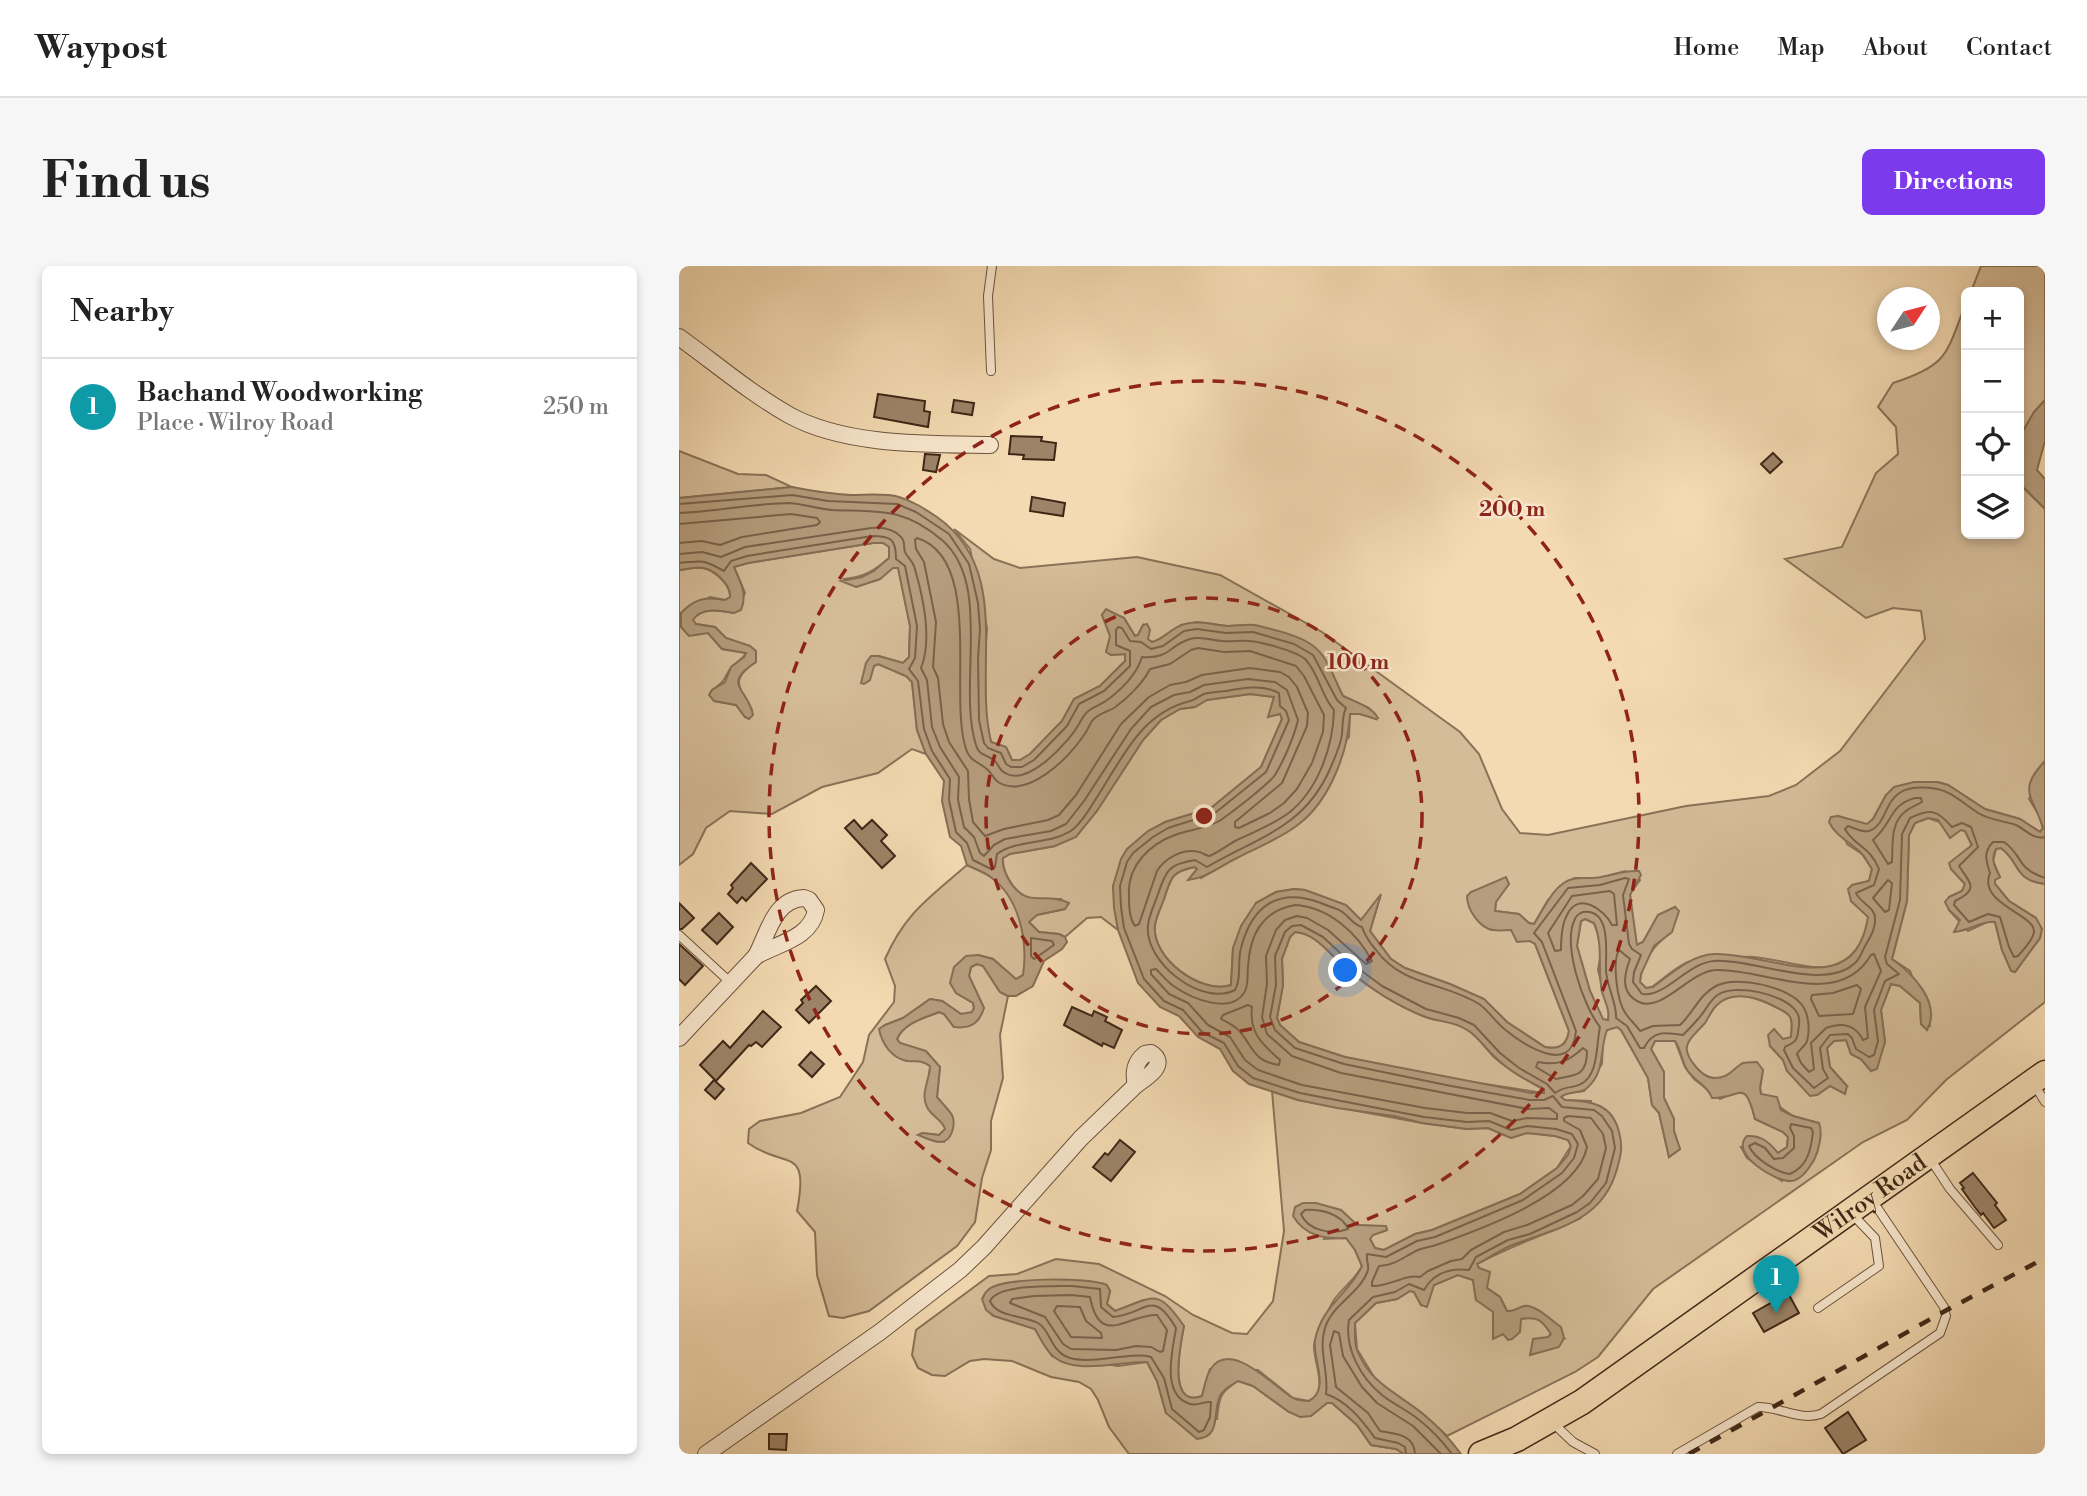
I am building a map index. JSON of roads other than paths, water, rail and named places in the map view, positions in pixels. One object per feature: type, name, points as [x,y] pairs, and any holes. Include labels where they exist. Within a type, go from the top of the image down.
[{"type":"main road","name":"Wilroy Road","points":[[1481,1454],[1551,1421],[1582,1402],[1928,1154],[2041,1085]]},
{"type":"street","points":[[679,337],[737,381],[779,408],[814,426],[866,438],[933,444],[990,445]]},
{"type":"street","points":[[679,1038],[756,956]]},
{"type":"street","points":[[706,1454],[880,1332],[960,1270],[984,1247],[1072,1147],[1136,1085]]},
{"type":"lane","points":[[991,372],[988,296],[992,266]]},
{"type":"lane","points":[[679,935],[731,983]]},
{"type":"lane","points":[[1928,1154],[1950,1189],[1997,1245]]},
{"type":"lane","points":[[1677,1454],[1758,1407],[1772,1407],[1797,1416],[1821,1414],[1940,1333],[1946,1316],[1944,1307],[1870,1196]]},
{"type":"lane","points":[[1818,1308],[1879,1266],[1875,1238],[1849,1211]]},
{"type":"lane","points":[[1551,1421],[1573,1442],[1595,1454]]},
{"type":"water","points":[[2045,400],[2045,441],[2037,470],[2045,479],[2045,509],[2024,488],[2024,429]]},
{"type":"water","points":[[792,487],[844,495],[894,496],[914,503],[937,517],[960,539],[975,564],[983,592],[986,621],[987,712],[991,742],[1006,747],[1012,760],[1020,760],[1030,754],[1062,721],[1074,699],[1100,686],[1125,661],[1125,654],[1111,655],[1106,652],[1110,636],[1102,615],[1106,609],[1124,618],[1135,636],[1143,625],[1147,624],[1150,630],[1148,639],[1152,642],[1180,626],[1191,623],[1252,625],[1292,635],[1318,650],[1343,696],[1367,707],[1378,718],[1350,714],[1346,744],[1335,774],[1320,802],[1299,824],[1201,877],[1188,880],[1197,869],[1195,867],[1176,873],[1173,877],[1156,919],[1156,937],[1169,961],[1180,971],[1206,984],[1219,987],[1231,985],[1233,948],[1241,926],[1256,903],[1276,892],[1305,890],[1346,905],[1361,920],[1381,894],[1370,931],[1391,959],[1405,968],[1484,999],[1507,1022],[1545,1047],[1558,1047],[1564,1043],[1569,1031],[1535,944],[1530,941],[1517,942],[1511,930],[1493,930],[1483,926],[1469,907],[1467,896],[1471,892],[1506,877],[1509,884],[1496,902],[1495,911],[1519,914],[1534,924],[1550,897],[1566,881],[1639,871],[1641,875],[1630,895],[1637,945],[1643,942],[1658,915],[1675,907],[1679,911],[1672,932],[1654,946],[1641,974],[1640,982],[1646,988],[1653,987],[1689,961],[1714,954],[1807,967],[1828,966],[1846,959],[1860,943],[1868,917],[1851,901],[1848,889],[1852,885],[1869,881],[1872,869],[1862,854],[1832,827],[1829,822],[1831,817],[1838,816],[1867,824],[1894,787],[1914,782],[1937,782],[1948,785],[1985,809],[2020,819],[2040,832],[2043,828],[2029,787],[2036,771],[2045,761],[2045,884],[2022,875],[2001,848],[1996,849],[1993,856],[2000,877],[1995,880],[1995,884],[2009,901],[2036,918],[2042,929],[2040,938],[2015,972],[2011,971],[2002,950],[1995,922],[1954,932],[1960,920],[1945,902],[1962,891],[1965,884],[1949,863],[1972,845],[1965,831],[1961,830],[1950,838],[1938,820],[1928,818],[1915,823],[1909,835],[1907,901],[1892,959],[1916,980],[1928,999],[1931,1020],[1927,1030],[1921,1024],[1920,1003],[1900,986],[1891,984],[1881,1010],[1885,1042],[1877,1069],[1871,1071],[1861,1059],[1851,1054],[1846,1040],[1834,1041],[1827,1048],[1830,1067],[1847,1086],[1845,1094],[1830,1086],[1817,1095],[1810,1096],[1787,1071],[1783,1060],[1770,1046],[1768,1035],[1774,1029],[1783,1039],[1791,1037],[1790,1016],[1766,1002],[1744,996],[1723,1000],[1688,1043],[1687,1053],[1690,1059],[1701,1072],[1710,1077],[1722,1077],[1741,1064],[1757,1062],[1763,1070],[1761,1094],[1777,1097],[1781,1110],[1793,1116],[1819,1123],[1817,1151],[1802,1176],[1791,1181],[1785,1180],[1766,1172],[1749,1159],[1743,1143],[1747,1136],[1764,1140],[1778,1153],[1787,1147],[1788,1137],[1755,1119],[1744,1094],[1712,1098],[1707,1089],[1686,1068],[1675,1041],[1655,1041],[1651,1049],[1664,1072],[1664,1098],[1674,1119],[1674,1131],[1680,1149],[1669,1157],[1659,1113],[1652,1105],[1648,1078],[1621,1030],[1617,1027],[1607,1030],[1600,1068],[1593,1081],[1584,1090],[1561,1097],[1599,1106],[1616,1122],[1621,1150],[1610,1187],[1600,1201],[1575,1221],[1510,1246],[1477,1264],[1479,1268],[1490,1272],[1487,1288],[1500,1297],[1507,1311],[1528,1306],[1561,1327],[1564,1338],[1559,1347],[1530,1355],[1533,1339],[1551,1334],[1542,1322],[1531,1318],[1521,1319],[1520,1332],[1512,1339],[1508,1340],[1503,1334],[1493,1339],[1493,1312],[1476,1300],[1473,1280],[1458,1275],[1434,1285],[1427,1307],[1421,1305],[1414,1292],[1410,1291],[1397,1299],[1376,1303],[1355,1323],[1356,1347],[1369,1371],[1385,1387],[1434,1423],[1461,1454],[1404,1454],[1396,1449],[1371,1445],[1357,1425],[1332,1403],[1327,1403],[1311,1416],[1300,1417],[1253,1386],[1238,1381],[1225,1389],[1220,1396],[1210,1434],[1197,1439],[1166,1413],[1157,1381],[1147,1362],[1086,1366],[1063,1362],[1048,1351],[1035,1329],[994,1316],[986,1310],[982,1299],[986,1292],[996,1286],[1010,1283],[1065,1280],[1107,1285],[1110,1291],[1107,1304],[1115,1311],[1148,1299],[1161,1301],[1184,1326],[1178,1372],[1184,1393],[1191,1397],[1202,1396],[1210,1370],[1219,1361],[1229,1359],[1252,1368],[1295,1399],[1309,1401],[1319,1389],[1320,1381],[1315,1348],[1318,1328],[1362,1266],[1346,1238],[1323,1237],[1303,1228],[1293,1216],[1295,1207],[1303,1203],[1316,1203],[1341,1210],[1357,1225],[1386,1226],[1387,1230],[1373,1235],[1370,1239],[1375,1248],[1384,1250],[1415,1234],[1432,1230],[1520,1194],[1557,1168],[1568,1155],[1571,1146],[1568,1140],[1527,1133],[1511,1138],[1488,1128],[1467,1129],[1422,1123],[1298,1100],[1249,1084],[1233,1071],[1220,1049],[1198,1037],[1179,1016],[1160,1007],[1138,983],[1118,930],[1114,908],[1113,886],[1121,859],[1127,849],[1148,831],[1165,822],[1211,808],[1261,767],[1282,719],[1280,714],[1268,717],[1274,697],[1250,694],[1207,700],[1195,707],[1180,709],[1161,720],[1143,740],[1097,811],[1076,837],[1055,846],[1010,854],[1003,858],[1008,877],[1022,895],[1069,903],[1065,909],[1037,915],[1029,922],[1039,932],[1059,934],[1065,937],[1067,942],[1062,949],[1044,961],[1033,986],[1016,996],[1000,992],[983,966],[977,964],[971,967],[969,976],[984,1008],[973,1024],[954,1027],[944,1014],[939,1012],[915,1022],[900,1033],[897,1039],[900,1043],[926,1051],[940,1067],[937,1097],[954,1119],[952,1132],[942,1142],[918,1135],[939,1135],[945,1129],[925,1102],[930,1066],[897,1057],[885,1045],[879,1029],[903,1018],[930,999],[942,1001],[961,1014],[972,1012],[973,1003],[956,993],[950,983],[954,967],[966,956],[978,955],[993,959],[1016,979],[1023,975],[1024,949],[1020,922],[1009,897],[989,876],[967,865],[961,846],[950,837],[942,801],[944,781],[926,754],[917,730],[912,682],[906,676],[878,664],[874,666],[870,680],[861,683],[866,663],[871,656],[903,663],[909,657],[910,626],[898,568],[893,568],[880,579],[856,587],[841,581],[862,577],[889,558],[889,547],[883,543],[734,567],[743,593],[741,610],[734,613],[706,611],[693,620],[696,624],[715,627],[726,638],[750,646],[756,651],[756,662],[745,670],[738,682],[751,706],[753,715],[749,719],[736,705],[714,701],[709,695],[725,682],[731,667],[746,653],[722,649],[708,633],[689,636],[681,627],[681,613],[691,604],[712,598],[725,600],[730,597],[730,592],[725,583],[708,569],[679,570],[679,498]],"holes":[[[1585,919],[1594,923],[1597,932],[1602,992],[1608,1009],[1608,1020],[1603,1019],[1590,991],[1577,946],[1581,921]],[[1295,932],[1310,936],[1355,975],[1393,1001],[1423,1016],[1458,1025],[1469,1031],[1500,1062],[1544,1089],[1544,1093],[1531,1093],[1345,1057],[1299,1042],[1280,1025],[1277,1018],[1283,985],[1282,959],[1290,937]]]},
{"type":"railway","points":[[1689,1454],[2045,1258]]},
{"type":"place","name":"Bachand Woodworking","points":[[1776,1313]]}]
